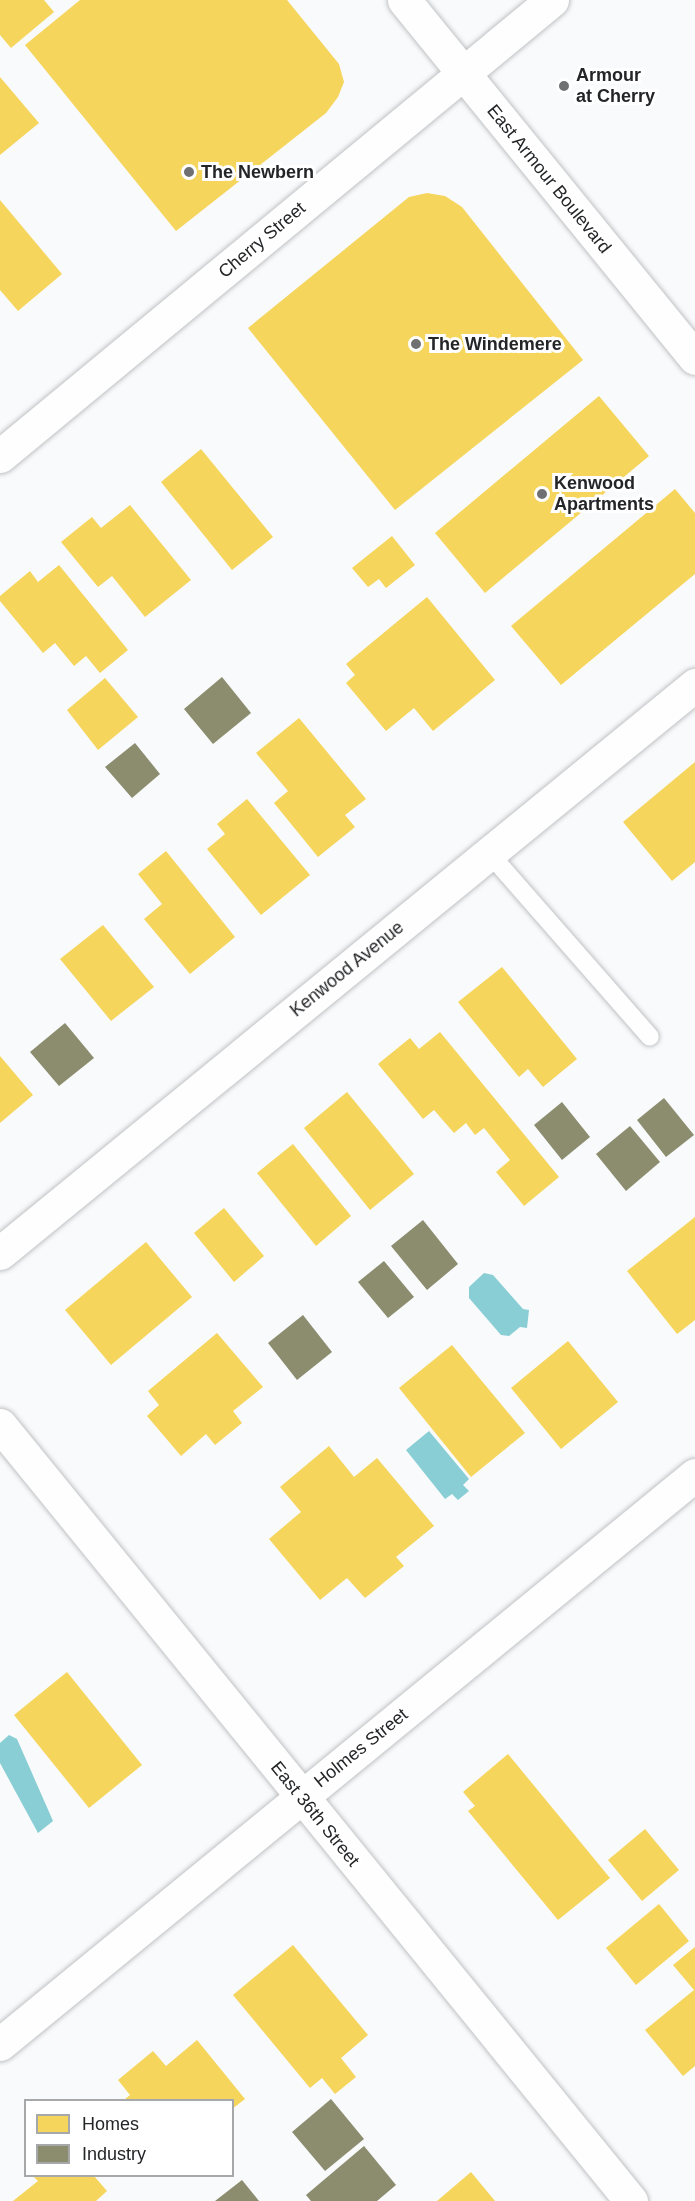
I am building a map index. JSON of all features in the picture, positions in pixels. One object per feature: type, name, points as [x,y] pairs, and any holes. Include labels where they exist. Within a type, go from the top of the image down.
[{"type":"street","name":"East Armour Boulevard","points":[[404,0],[695,358]]},
{"type":"street","name":"Cherry Street","points":[[0,456],[552,0]]},
{"type":"street","name":"Kenwood Avenue","points":[[0,1253],[695,685]]},
{"type":"street","name":"East 36th Street","points":[[0,1425],[631,2201]]},
{"type":"street","name":"Holmes Street","points":[[0,2044],[695,1475]]},
{"type":"lane","points":[[489,853],[650,1037]]},
{"type":"water","points":[[484,1273],[493,1275],[523,1309],[529,1310],[527,1328],[520,1327],[509,1336],[501,1335],[469,1298],[469,1287]]},
{"type":"water","points":[[429,1431],[469,1479],[463,1485],[469,1491],[458,1500],[452,1494],[445,1499],[406,1450]]},
{"type":"water","points":[[9,1735],[17,1739],[53,1821],[38,1833],[0,1763],[0,1743]]},
{"type":"building: Homes","points":[[0,0],[44,0],[54,12],[11,48],[0,35]]},
{"type":"building: Homes","name":"The Newbern","points":[[80,0],[287,0],[339,64],[344,82],[338,97],[326,113],[176,231],[25,45]]},
{"type":"building: Homes","points":[[0,77],[39,123],[0,155]]},
{"type":"building: Homes","name":"The Windemere","points":[[427,193],[445,196],[462,207],[583,360],[395,510],[248,328],[409,197]]},
{"type":"building: Homes","points":[[0,200],[62,274],[18,311],[0,290]]},
{"type":"building: Homes","name":"Kenwood Apartments","points":[[599,396],[649,456],[485,593],[435,533]]},
{"type":"building: Homes","points":[[201,449],[273,537],[232,570],[161,482]]},
{"type":"building: Homes","name":"Kenwood Apartments","points":[[675,489],[695,513],[695,574],[561,685],[511,626]]},
{"type":"building: Homes","points":[[130,505],[191,580],[145,617],[112,576],[98,587],[61,542],[92,517],[101,528]]},
{"type":"building: Homes","points":[[392,536],[415,565],[386,588],[379,579],[368,587],[352,568]]},
{"type":"building: Homes","points":[[59,565],[128,650],[100,673],[86,656],[74,666],[55,643],[43,653],[0,601],[0,596],[30,571],[38,582]]},
{"type":"building: Homes","points":[[427,597],[495,680],[433,731],[414,708],[386,731],[346,683],[355,675],[346,664]]},
{"type":"building: Homes","points":[[105,678],[138,717],[98,750],[67,710]]},
{"type":"building: Homes","points":[[299,718],[366,799],[345,815],[355,827],[318,857],[274,803],[288,791],[256,753]]},
{"type":"building: Homes","points":[[695,762],[695,862],[672,881],[623,822]]},
{"type":"building: Homes","points":[[247,799],[310,875],[261,915],[207,849],[225,834],[217,824]]},
{"type":"building: Homes","points":[[166,851],[235,937],[190,974],[144,919],[162,904],[138,874]]},
{"type":"building: Homes","points":[[103,925],[154,987],[111,1021],[60,959]]},
{"type":"building: Homes","points":[[502,967],[577,1059],[543,1087],[528,1069],[519,1077],[458,1002]]},
{"type":"building: Homes","points":[[440,1032],[559,1177],[524,1206],[496,1172],[510,1160],[484,1128],[475,1135],[466,1123],[454,1133],[434,1110],[423,1119],[378,1064],[410,1038],[419,1049]]},
{"type":"building: Homes","points":[[0,1056],[33,1095],[0,1123]]},
{"type":"building: Homes","points":[[347,1092],[414,1174],[370,1210],[304,1128]]},
{"type":"building: Homes","points":[[293,1144],[351,1216],[316,1246],[257,1173]]},
{"type":"building: Homes","points":[[224,1208],[264,1256],[234,1282],[194,1233]]},
{"type":"building: Homes","points":[[695,1217],[695,1320],[677,1334],[627,1271]]},
{"type":"building: Homes","points":[[146,1242],[192,1297],[111,1365],[65,1310]]},
{"type":"building: Homes","points":[[217,1333],[263,1387],[233,1411],[242,1423],[215,1445],[206,1434],[181,1456],[147,1416],[159,1405],[148,1391]]},
{"type":"building: Homes","points":[[568,1341],[618,1402],[561,1449],[511,1388]]},
{"type":"building: Homes","points":[[452,1345],[525,1433],[471,1477],[399,1388]]},
{"type":"building: Homes","points":[[329,1446],[354,1477],[377,1458],[434,1526],[396,1557],[404,1566],[365,1598],[347,1578],[320,1600],[269,1539],[301,1512],[280,1487]]},
{"type":"building: Homes","points":[[67,1672],[142,1765],[89,1808],[14,1715]]},
{"type":"building: Homes","points":[[508,1754],[610,1878],[558,1920],[468,1811],[475,1806],[463,1792]]},
{"type":"building: Homes","points":[[645,1829],[679,1870],[642,1901],[608,1860]]},
{"type":"building: Homes","points":[[659,1904],[689,1941],[636,1985],[606,1948]]},
{"type":"building: Homes","points":[[293,1945],[368,2035],[341,2058],[356,2077],[335,2094],[322,2078],[310,2088],[233,1995]]},
{"type":"building: Homes","points":[[695,1947],[695,2066],[683,2076],[645,2030],[694,1990],[673,1965]]},
{"type":"building: Homes","points":[[197,2040],[245,2099],[234,2107],[234,2099],[125,2099],[130,2095],[118,2080],[153,2051],[166,2066]]},
{"type":"building: Homes","points":[[471,2172],[495,2201],[437,2201]]},
{"type":"building: Homes","points":[[34,2177],[95,2177],[107,2191],[96,2201],[13,2201],[38,2181]]},
{"type":"building: Industry","points":[[222,677],[251,713],[213,744],[184,709]]},
{"type":"building: Industry","points":[[135,743],[160,774],[132,798],[105,767]]},
{"type":"building: Industry","points":[[65,1023],[94,1058],[59,1086],[30,1052]]},
{"type":"building: Industry","points":[[664,1098],[694,1135],[666,1157],[637,1120]]},
{"type":"building: Industry","points":[[562,1102],[590,1137],[562,1160],[534,1125]]},
{"type":"building: Industry","points":[[630,1126],[660,1162],[626,1191],[596,1154]]},
{"type":"building: Industry","points":[[423,1220],[458,1264],[427,1290],[391,1246]]},
{"type":"building: Industry","points":[[384,1261],[414,1297],[388,1318],[358,1282]]},
{"type":"building: Industry","points":[[303,1315],[332,1352],[297,1380],[268,1343]]},
{"type":"building: Industry","points":[[331,2099],[364,2139],[325,2171],[292,2132]]},
{"type":"building: Industry","points":[[364,2146],[396,2185],[377,2201],[311,2201],[306,2195]]},
{"type":"building: Industry","points":[[242,2180],[259,2201],[215,2201]]},
{"type":"place","name":"Armour at Cherry","points":[[564,86]]},
{"type":"place","name":"The Newbern","points":[[189,172]]},
{"type":"place","name":"The Windemere","points":[[416,344]]},
{"type":"place","name":"Kenwood Apartments","points":[[542,494]]}]
